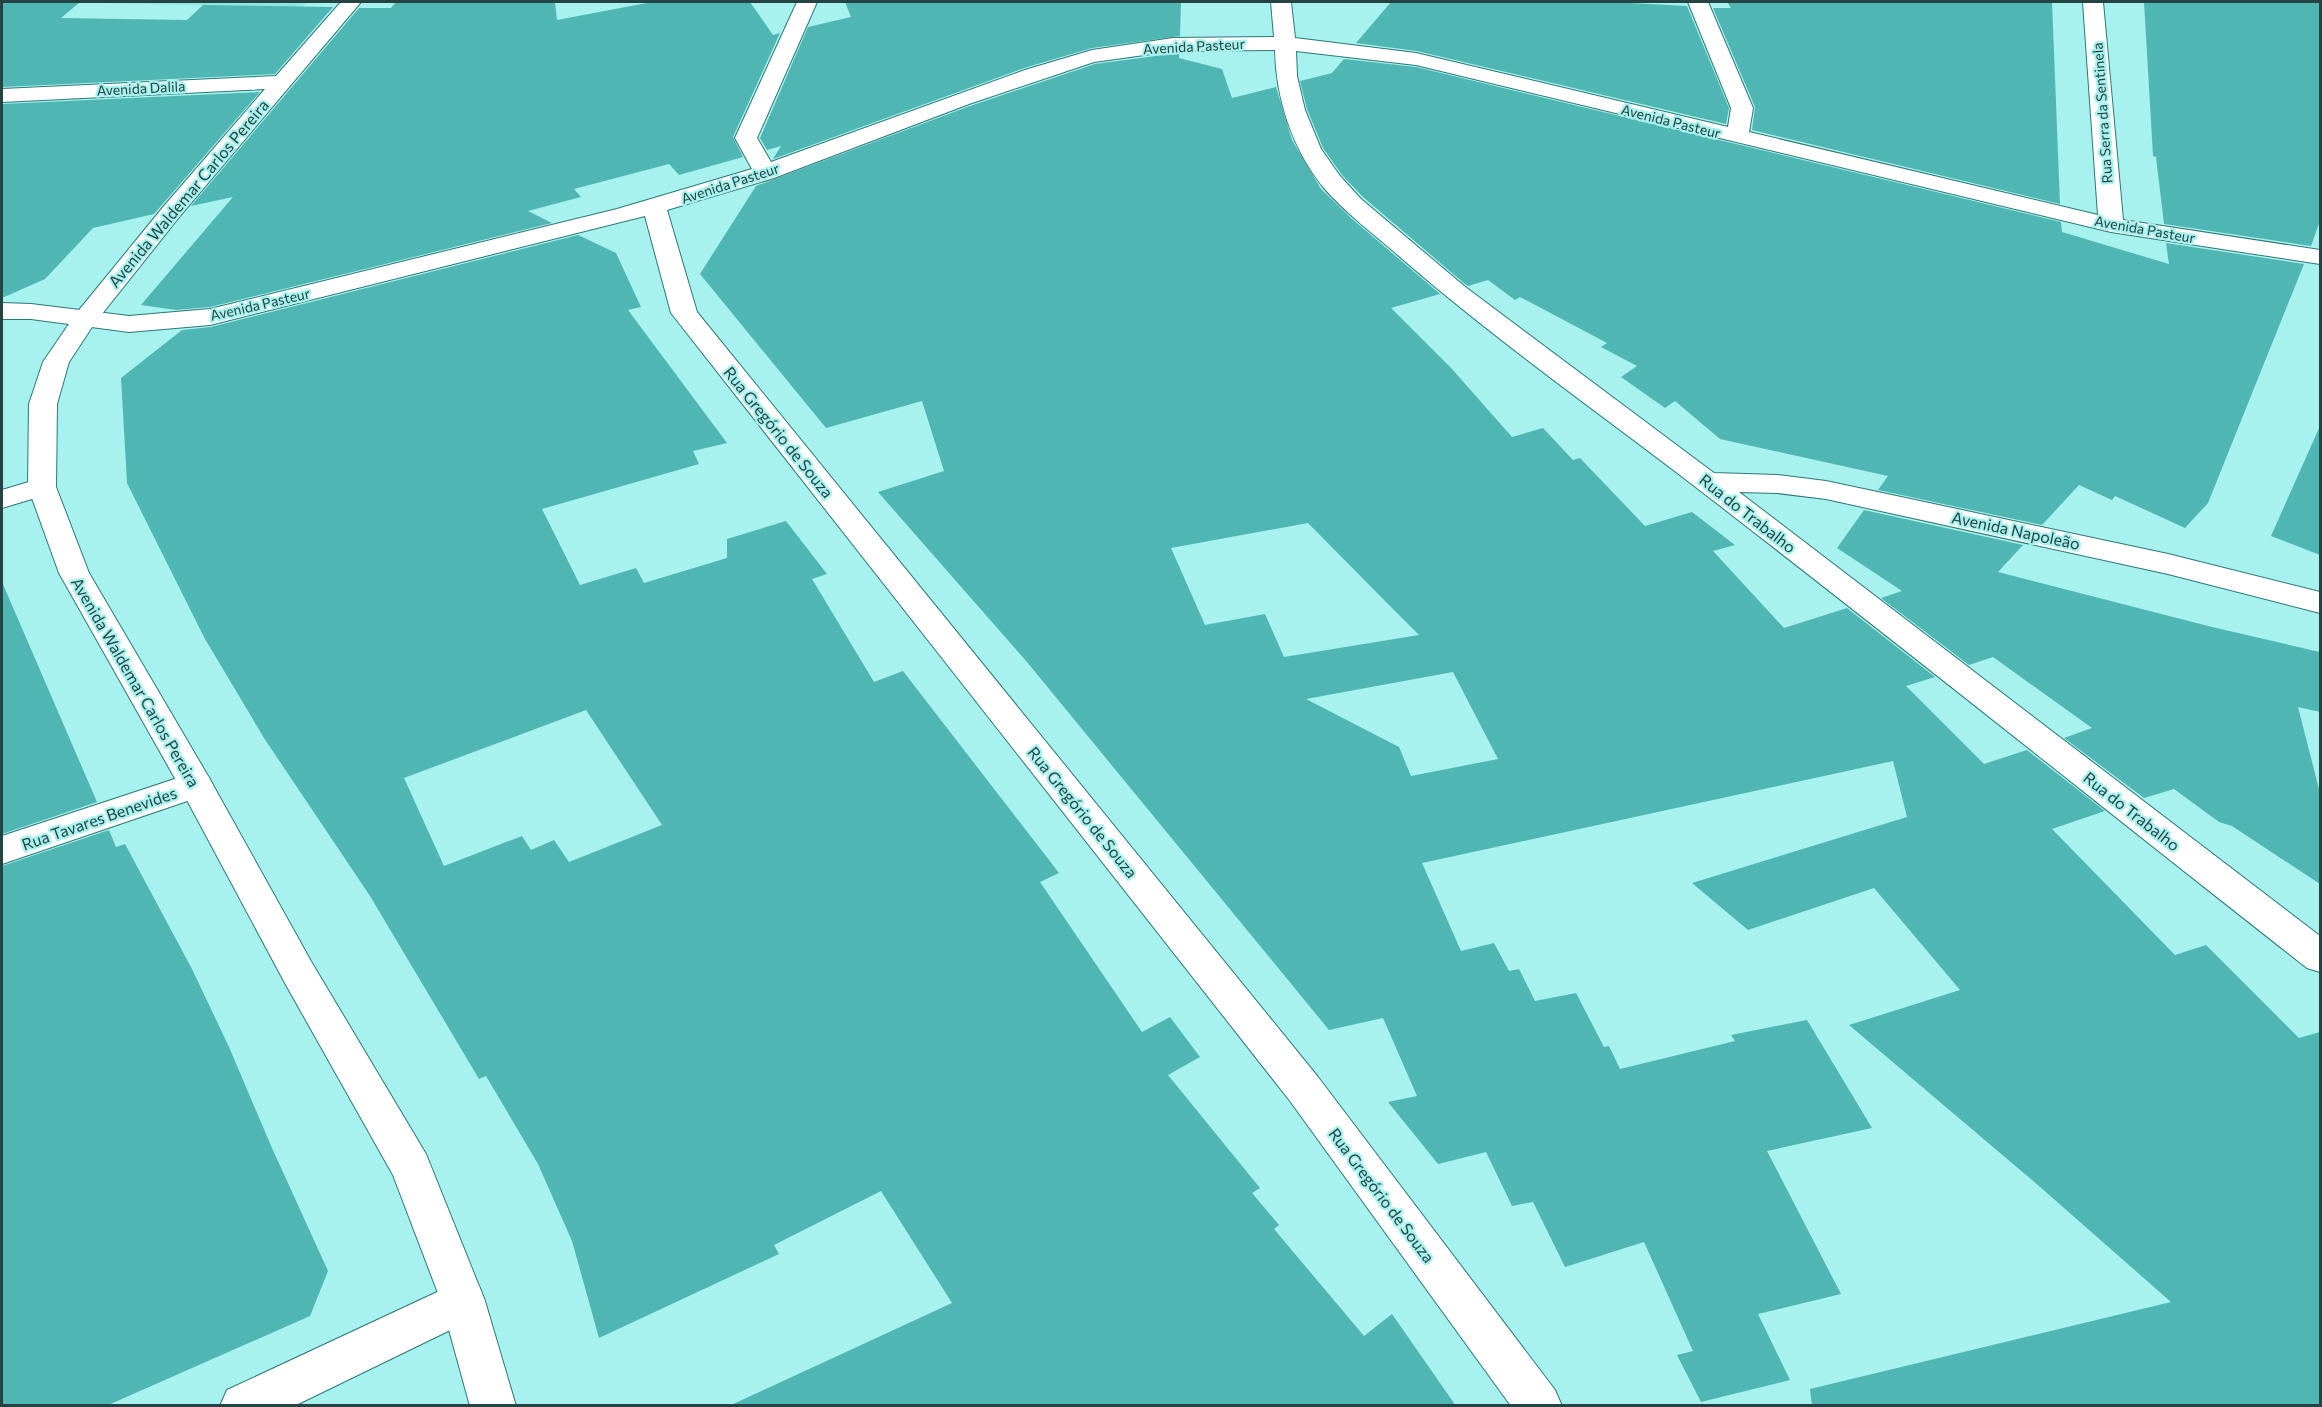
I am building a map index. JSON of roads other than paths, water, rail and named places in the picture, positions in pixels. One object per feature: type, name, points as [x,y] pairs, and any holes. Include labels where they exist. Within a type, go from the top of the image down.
[{"type":"street","name":"Avenida Waldemar Carlos Pereira","points":[[351,2],[280,82],[84,320],[56,362],[43,404],[42,487],[74,573],[196,785],[299,974],[411,1167],[463,1301],[493,1406]]},
{"type":"street","points":[[766,172],[746,138],[807,2]]},
{"type":"street","name":"Rua do Trabalho","points":[[1281,2],[1286,76],[1294,110],[1310,149],[1332,181],[1353,204],[1455,291],[1707,482],[2320,957]]},
{"type":"street","points":[[1698,2],[1742,108],[1737,137]]},
{"type":"street","name":"Rua Serra da Sentinela","points":[[2093,2],[2110,225]]},
{"type":"street","name":"Avenida Pasteur","points":[[2,310],[21,310],[120,324],[157,324],[210,316],[654,207],[766,172],[943,105],[1090,57],[1140,48],[1189,43],[1285,42],[1340,47],[1416,59],[2110,225],[2320,257]]},
{"type":"street","name":"Avenida Dalila","points":[[2,95],[280,82]]},
{"type":"street","name":"Rua Gregório de Souza","points":[[654,207],[684,313],[1304,1089],[1539,1406]]},
{"type":"street","name":"Avenida Napoleão","points":[[1707,482],[1777,484],[1826,490],[2157,561],[2320,602]]},
{"type":"street","points":[[2,499],[42,487]]},
{"type":"street","name":"Rua Tavares Benevides","points":[[2,850],[196,785]]},
{"type":"street","points":[[243,1406],[463,1301]]}]
